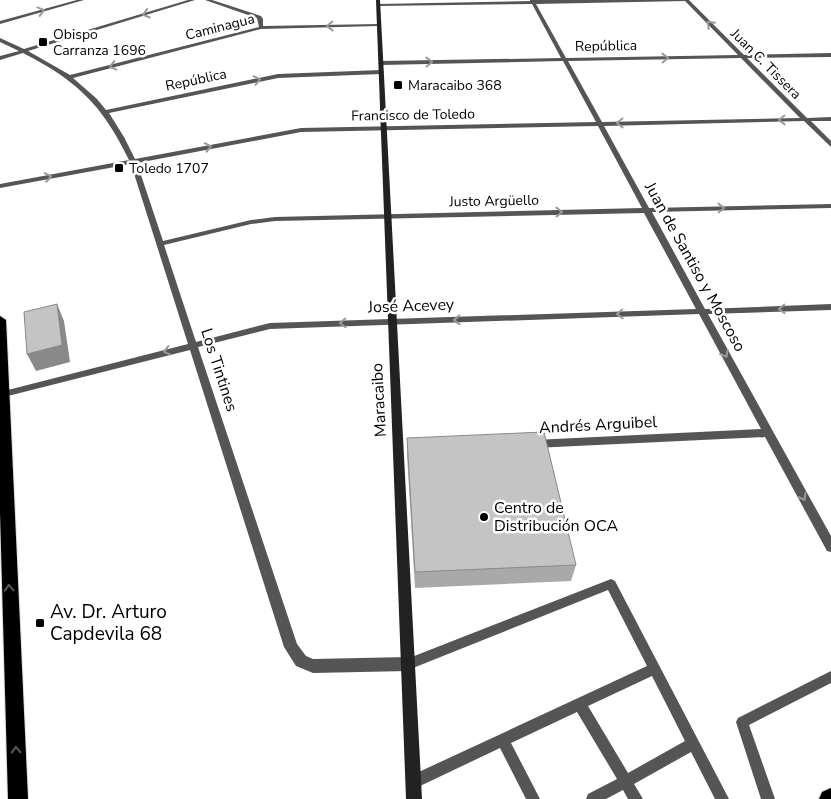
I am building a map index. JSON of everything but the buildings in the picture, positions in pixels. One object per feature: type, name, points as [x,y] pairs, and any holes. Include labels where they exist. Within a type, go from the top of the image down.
[{"type":"main road","name":"Maracaibo","points":[[378,3],[392,322],[403,450],[408,664],[414,799]]},
{"type":"main road","points":[[0,320],[1,394],[18,799]]},
{"type":"street","points":[[0,22],[82,0]]},
{"type":"street","points":[[0,58],[192,0]]},
{"type":"street","points":[[207,0],[259,17],[262,28]]},
{"type":"street","points":[[378,3],[686,0]]},
{"type":"street","name":"Juan C. Tissera","points":[[686,0],[831,145]]},
{"type":"street","name":"Juan de Santiso y Moscoso","points":[[533,1],[831,548]]},
{"type":"street","name":"Caminagua","points":[[70,77],[262,28],[379,26]]},
{"type":"street","name":"Los Tintines","points":[[0,40],[70,77],[84,88],[106,112],[122,136],[133,161],[194,344],[291,647],[301,661],[313,666],[408,664]]},
{"type":"street","name":"República","points":[[381,63],[831,55]]},
{"type":"street","name":"República","points":[[106,112],[278,76],[381,72]]},
{"type":"street","name":"Francisco de Toledo","points":[[0,186],[283,132],[384,128],[831,119]]},
{"type":"street","name":"Justo Argüello","points":[[160,244],[262,220],[831,206]]},
{"type":"street","name":"José Acevey","points":[[1,394],[270,326],[831,307]]},
{"type":"street","name":"Andrés Arguibel","points":[[525,444],[769,433]]},
{"type":"lane","points":[[408,664],[611,584],[722,799]]},
{"type":"lane","points":[[413,782],[655,669]]},
{"type":"lane","points":[[768,799],[742,722],[831,677]]},
{"type":"lane","points":[[580,704],[636,799]]},
{"type":"lane","points":[[503,740],[533,799]]},
{"type":"lane","points":[[593,799],[693,744]]},
{"type":"place","name":"Obispo Carranza 1696","points":[[43,42]]},
{"type":"place","name":"Maracaibo 368","points":[[398,85]]},
{"type":"place","name":"Toledo 1707","points":[[119,168]]},
{"type":"place","name":"Centro de Distribución OCA","points":[[484,517]]},
{"type":"place","name":"Av. Dr. Arturo Capdevila 68","points":[[40,623]]}]
